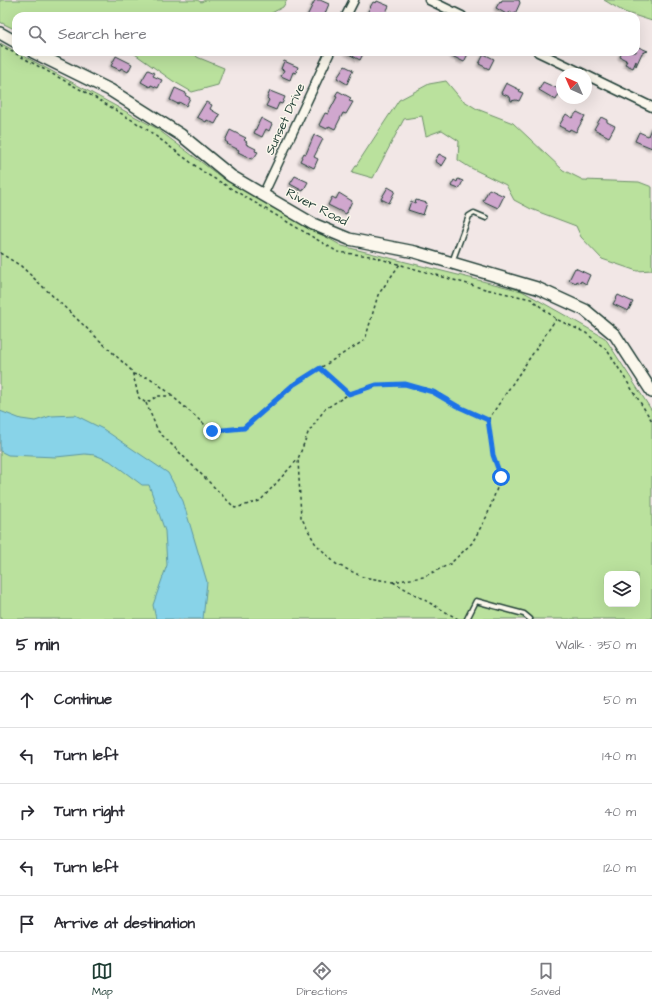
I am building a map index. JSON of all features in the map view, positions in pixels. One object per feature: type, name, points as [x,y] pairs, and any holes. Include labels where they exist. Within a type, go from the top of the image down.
[{"type":"street","points":[[348,12],[354,0]]},
{"type":"street","points":[[428,0],[454,12]]},
{"type":"street","points":[[0,33],[12,40]]},
{"type":"street","name":"River Road","points":[[42,56],[110,90],[181,135],[231,176],[313,224],[349,239],[415,252],[537,288],[585,310],[615,335],[652,392]]},
{"type":"street","name":"Sunset Drive","points":[[263,195],[328,56]]},
{"type":"street","points":[[546,56],[571,68]]},
{"type":"street","points":[[592,78],[652,107]]},
{"type":"lane","points":[[452,262],[469,216],[474,213],[486,218]]},
{"type":"lane","points":[[467,619],[476,601],[524,614],[530,619]]},
{"type":"path","points":[[0,253],[21,266],[132,371],[139,398],[146,403],[158,431],[235,508],[260,501],[298,459],[308,433],[325,409],[349,394],[376,385],[405,384],[433,392],[457,406],[488,420]]},
{"type":"path","points":[[133,374],[150,378],[212,431],[244,428],[293,385],[365,340],[378,295],[400,264]]},
{"type":"path","points":[[298,459],[301,517],[315,543],[336,564],[363,577],[393,582],[423,577],[450,564],[472,542],[487,516],[501,477],[493,455],[488,420],[556,319]]},
{"type":"path","points":[[320,368],[349,394]]},
{"type":"path","points":[[146,403],[158,396],[172,396]]},
{"type":"path","points":[[393,582],[458,619]]},
{"type":"green space","points":[[0,0],[197,0],[201,2],[205,0],[287,0],[283,7],[274,12],[12,12],[12,28],[0,22]]},
{"type":"green space","points":[[604,0],[652,0],[652,21],[640,17],[640,12],[624,12]]},
{"type":"green space","points":[[0,43],[12,50],[12,56],[24,56],[156,128],[221,177],[342,246],[522,291],[605,338],[652,411],[652,619],[0,619]]},
{"type":"green space","points":[[138,56],[196,56],[224,68],[218,85],[192,92],[173,81]]},
{"type":"green space","points":[[446,81],[461,99],[477,109],[513,123],[563,170],[583,180],[639,182],[652,187],[652,270],[637,271],[602,259],[581,237],[576,226],[531,209],[514,200],[506,185],[458,160],[459,141],[442,130],[426,136],[422,116],[404,119],[373,178],[352,172],[399,100],[429,84]]},
{"type":"water","points":[[0,411],[21,419],[35,421],[51,416],[75,415],[103,429],[168,473],[183,501],[207,582],[203,619],[156,619],[153,605],[167,565],[165,531],[149,485],[142,485],[110,461],[95,455],[85,454],[56,457],[8,455],[0,451]]},
{"type":"building","points":[[315,0],[320,0],[329,4],[326,12],[309,12]]},
{"type":"building","points":[[502,0],[519,0],[520,3],[516,12],[503,12],[496,8],[500,1],[501,2]]},
{"type":"building","points":[[377,1],[389,6],[386,12],[368,12],[373,2],[376,3]]},
{"type":"building","points":[[640,48],[648,51],[642,53],[636,66],[636,61],[633,68],[625,64],[627,61],[620,57],[640,56]]},
{"type":"building","points":[[116,56],[132,64],[128,72],[121,68],[120,70],[111,66]]},
{"type":"building","points":[[352,56],[362,56],[360,60]]},
{"type":"building","points":[[452,56],[467,56],[464,62]]},
{"type":"building","points":[[483,56],[488,56],[494,59],[489,69],[479,64]]},
{"type":"building","points":[[284,61],[298,67],[296,73],[293,72],[290,80],[281,76],[284,70],[281,69]]},
{"type":"building","points":[[345,66],[353,70],[347,84],[337,78]]},
{"type":"building","points":[[148,70],[155,73],[153,76],[162,80],[158,88],[151,85],[150,87],[141,82]]},
{"type":"building","points":[[543,82],[556,88],[556,100],[539,90]]},
{"type":"building","points":[[506,83],[523,93],[519,101],[511,101],[510,97],[501,93]]},
{"type":"building","points":[[175,88],[186,93],[185,95],[190,98],[186,106],[179,102],[178,104],[170,100]]},
{"type":"building","points":[[270,91],[285,97],[282,104],[279,103],[276,110],[266,106],[269,100],[267,98]]},
{"type":"building","points":[[338,91],[351,98],[349,101],[353,102],[346,114],[343,113],[335,129],[329,126],[327,129],[319,125],[325,113],[328,114],[337,97],[335,96]]},
{"type":"building","points":[[206,102],[212,105],[210,109],[220,115],[215,124],[207,120],[206,122],[197,117]]},
{"type":"building","points":[[577,112],[585,116],[576,132],[570,129],[569,131],[559,126],[566,114],[572,118]]},
{"type":"building","points":[[601,117],[615,126],[609,137],[594,129]]},
{"type":"building","points":[[261,118],[272,124],[269,131],[266,129],[262,137],[254,133]]},
{"type":"building","points":[[652,126],[652,148],[635,141],[639,132],[648,136]]},
{"type":"building","points":[[230,130],[246,138],[244,140],[247,142],[246,144],[256,149],[255,151],[258,152],[254,158],[252,157],[252,159],[238,152],[239,150],[227,144],[228,143],[225,141]]},
{"type":"building","points":[[314,135],[323,139],[314,157],[318,159],[314,168],[300,161],[304,153],[306,154]]},
{"type":"building","points":[[439,154],[447,158],[442,166],[435,161]]},
{"type":"building","points":[[295,176],[308,182],[303,191],[290,184]]},
{"type":"building","points":[[458,179],[463,181],[459,189],[451,186],[454,180],[457,182]]},
{"type":"building","points":[[388,187],[395,191],[389,203],[381,199]]},
{"type":"building","points":[[489,189],[504,196],[498,208],[483,201]]},
{"type":"building","points":[[339,193],[352,201],[346,214],[328,205],[332,197],[336,199]]},
{"type":"building","points":[[416,200],[427,203],[423,215],[408,210],[411,201],[415,203]]},
{"type":"building","points":[[575,268],[590,275],[586,284],[581,281],[580,283],[577,281],[576,283],[569,280]]},
{"type":"building","points":[[618,295],[633,302],[628,311],[613,304]]},
{"type":"route","points":[[212,431],[244,428],[293,385],[320,368],[349,394],[376,385],[405,384],[433,392],[457,406],[488,420],[493,455],[501,477]]}]
